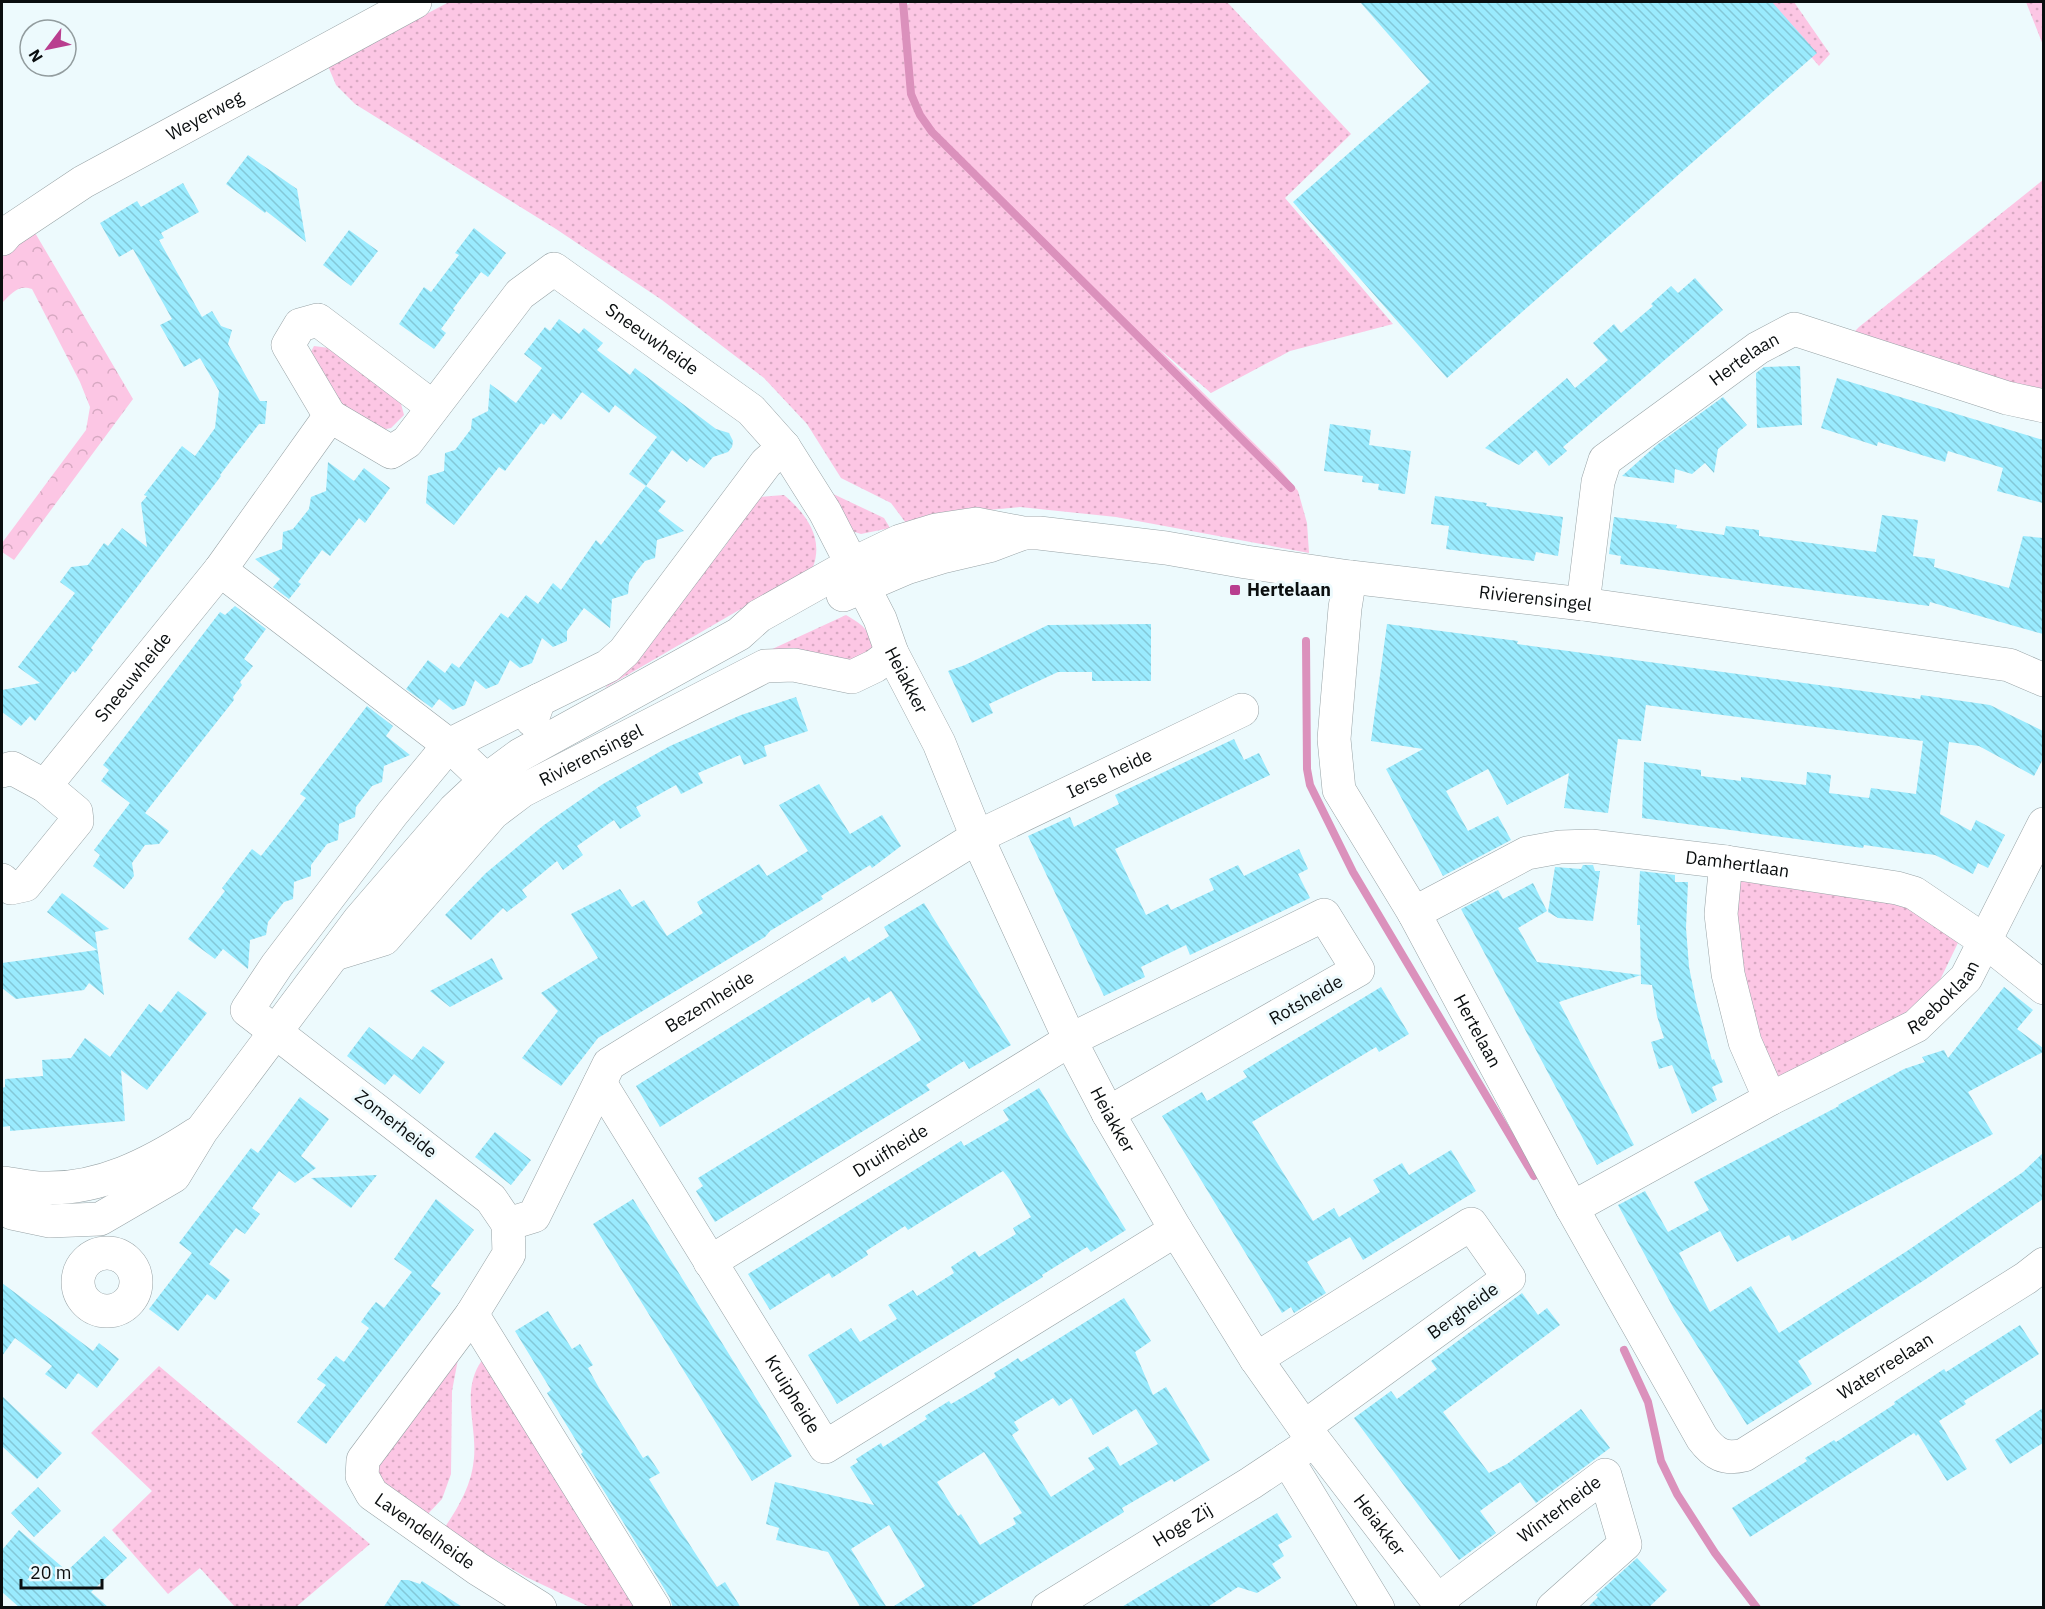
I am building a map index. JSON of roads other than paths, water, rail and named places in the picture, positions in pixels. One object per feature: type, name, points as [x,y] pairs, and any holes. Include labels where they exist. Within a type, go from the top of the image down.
[{"type":"street","name":"Weyerweg","points":[[2,239],[8,232],[83,182],[415,2]]},
{"type":"street","name":"Sneeuwheide","points":[[433,407],[318,320],[300,325],[288,345],[330,416],[391,452],[407,442],[520,294],[554,269],[751,410],[784,447],[825,512],[856,575]]},
{"type":"street","name":"Hertelaan","points":[[1583,604],[1598,482],[1605,460],[1758,348],[1794,329],[2007,398],[2043,406]]},
{"type":"street","name":"Sneeuwheide","points":[[45,786],[220,570],[330,416]]},
{"type":"street","points":[[276,1033],[247,1010],[277,965],[392,814],[449,745],[608,666],[624,652],[766,463],[784,447]]},
{"type":"street","name":"Rivierensingel","points":[[2,1204],[12,1213],[50,1221],[100,1219],[174,1176],[202,1130],[360,919],[454,810],[486,780],[520,755],[739,634],[759,616],[856,575],[900,541],[936,530],[976,524],[1023,533],[1166,549],[1350,577],[1583,604],[2009,665],[2043,680]]},
{"type":"street","points":[[220,570],[449,745],[486,780]]},
{"type":"street","name":"Heiakker","points":[[856,575],[880,619],[892,653],[939,743],[977,837],[1070,1040],[1108,1113],[1176,1230],[1256,1359],[1309,1434],[1440,1604]]},
{"type":"street","name":"Hertelaan","points":[[1350,577],[1345,608],[1334,740],[1339,790],[1414,913],[1572,1208],[1702,1438],[1710,1450],[1722,1457]]},
{"type":"street","name":"Rivierensingel","points":[[335,954],[384,939],[485,821],[522,791],[765,666],[794,665],[852,677],[875,666],[892,653]]},
{"type":"street","name":"Rivierensingel","points":[[520,755],[539,700]]},
{"type":"street","name":"Ierse heide","points":[[977,837],[1242,710]]},
{"type":"street","points":[[2,771],[12,768],[45,786],[76,812],[77,821],[25,885],[10,888],[2,880]]},
{"type":"street","points":[[392,814],[454,810]]},
{"type":"street","name":"Reeboklaan","points":[[1572,1208],[1770,1099],[1916,1026],[1966,978],[2043,824]]},
{"type":"street","name":"Bezemheide","points":[[508,1224],[534,1216],[609,1064],[977,837]]},
{"type":"street","name":"Damhertlaan","points":[[1414,913],[1527,854],[1560,846],[1591,846],[1726,862],[1897,888],[1914,893],[1985,941],[2043,988]]},
{"type":"street","points":[[1726,862],[1721,914],[1728,974],[1745,1042],[1770,1099]]},
{"type":"street","name":"Rotsheide","points":[[1070,1040],[1324,915],[1358,970],[1108,1113]]},
{"type":"street","name":"Zomerheide","points":[[276,1033],[491,1199],[508,1224]]},
{"type":"street","name":"Druifheide","points":[[710,1262],[1070,1040]]},
{"type":"street","name":"Kruipheide","points":[[600,1083],[825,1447],[1176,1230]]},
{"type":"street","name":"Rivierensingel","points":[[2,1183],[44,1188],[93,1184],[161,1157],[202,1130]]},
{"type":"street","points":[[93,1184],[104,1253]]},
{"type":"street","name":"Lavendelheide","points":[[508,1224],[509,1254],[472,1314],[363,1460],[362,1476],[372,1494],[478,1569],[540,1608]]},
{"type":"street","name":"Bergheide","points":[[1256,1359],[1471,1224],[1500,1264],[1509,1278],[1309,1434]]},
{"type":"street","name":"Waterreelaan","points":[[1722,1457],[1733,1458],[1744,1455],[2026,1278],[2043,1264]]},
{"type":"street","points":[[472,1314],[654,1608]]},
{"type":"street","name":"Hoge Zij","points":[[1048,1608],[1287,1460],[1309,1434]]},
{"type":"street","points":[[1287,1460],[1378,1608]]},
{"type":"street","name":"Winterheide","points":[[1440,1604],[1605,1475],[1625,1544],[1553,1608]]},
{"type":"waterway","points":[[903,2],[911,94],[920,115],[932,132],[1291,488]]},
{"type":"waterway","points":[[1306,641],[1307,769],[1310,785],[1353,872],[1534,1176]]},
{"type":"waterway","points":[[1624,1350],[1648,1402],[1661,1461],[1677,1494],[1715,1553],[1757,1608]]},
{"type":"place","name":"Hertelaan","points":[[1235,590]]}]
